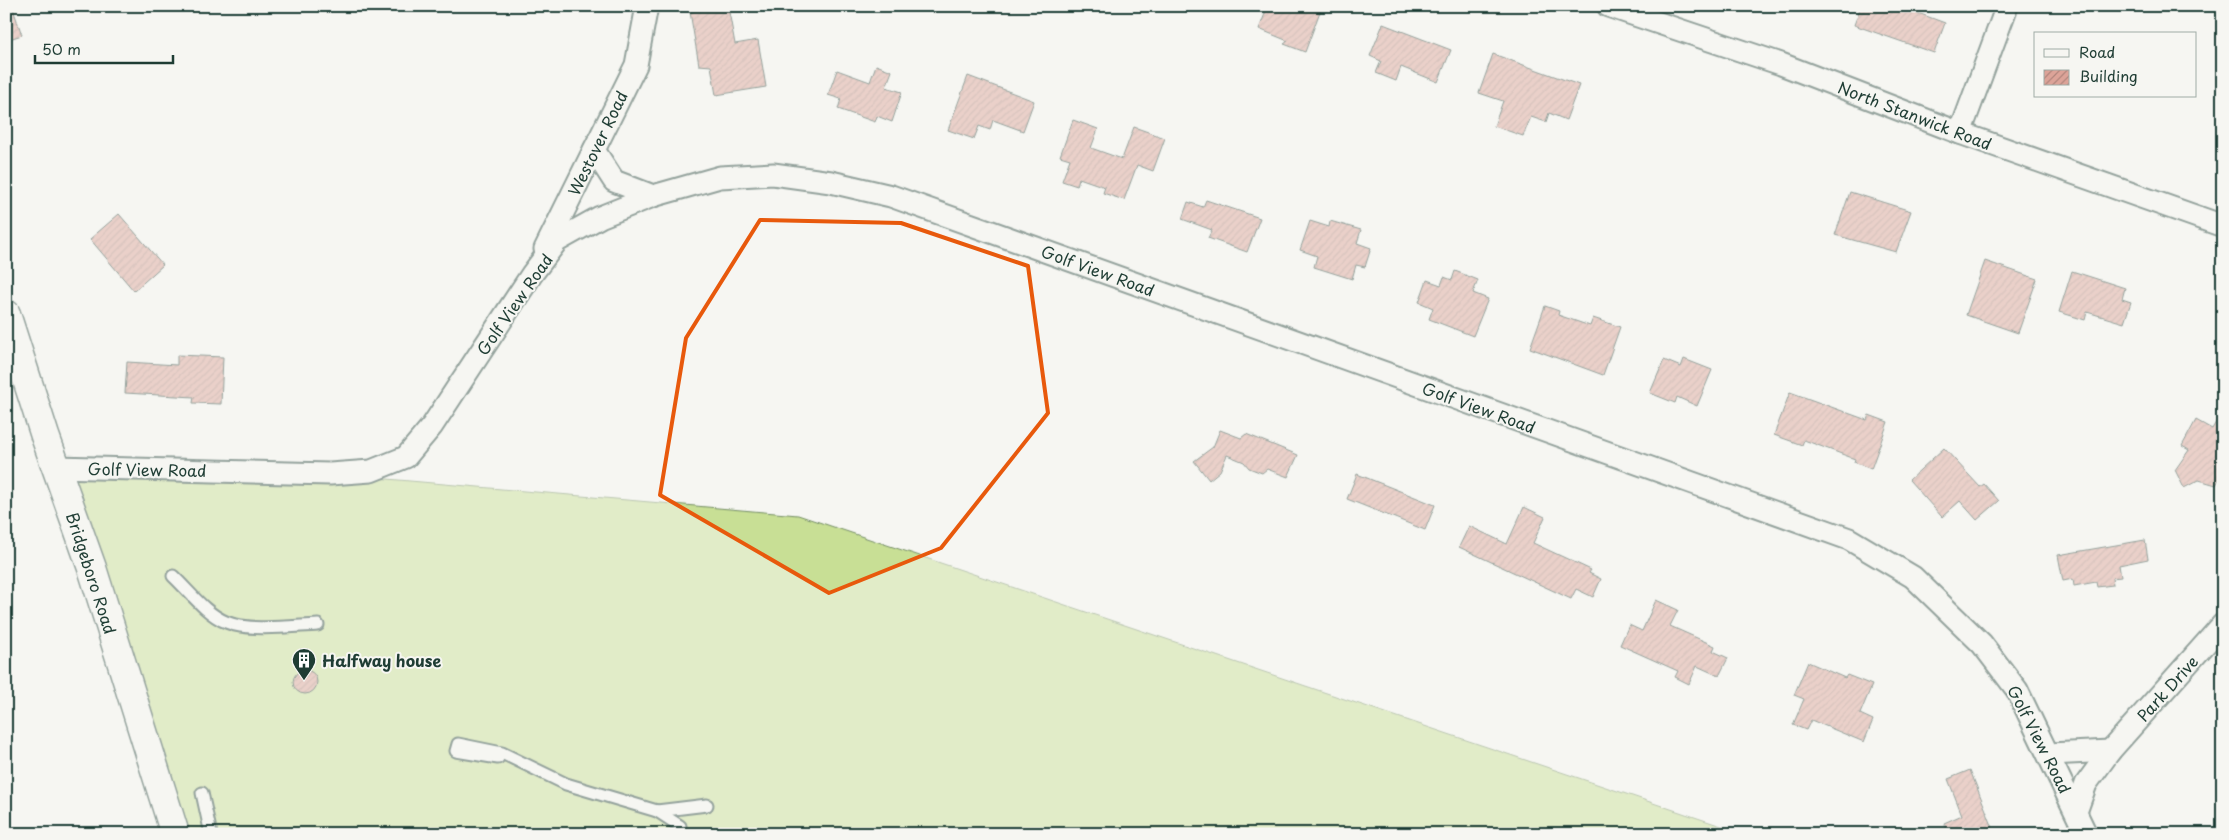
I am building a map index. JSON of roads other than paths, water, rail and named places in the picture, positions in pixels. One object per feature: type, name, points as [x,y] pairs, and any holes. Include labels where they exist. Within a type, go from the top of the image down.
[{"type":"main road","name":"Bridgeboro Road","points":[[6,314],[56,467],[92,568],[175,834]]},
{"type":"street","name":"Westover Road","points":[[532,274],[636,65],[647,6]]},
{"type":"street","name":"North Stanwick Road","points":[[1608,6],[1781,64],[1960,133],[2223,226]]},
{"type":"street","points":[[1960,133],[2007,6]]},
{"type":"street","points":[[594,150],[614,181],[653,196]]},
{"type":"street","name":"Golf View Road","points":[[56,467],[330,474],[371,471],[406,457],[432,426],[532,274],[557,241],[600,216],[653,196],[720,177],[773,174],[831,182],[892,196],[1849,539],[1913,577],[1982,644],[2017,690],[2050,754],[2086,834]]},
{"type":"street","name":"Park Drive","points":[[2076,812],[2086,784],[2110,751],[2223,624]]},
{"type":"street","points":[[2050,754],[2110,751]]},
{"type":"lane","points":[[174,576],[211,612],[226,622],[262,628],[318,625]]},
{"type":"lane","points":[[498,758],[456,750],[458,744],[502,753],[566,784],[657,811],[680,826]]},
{"type":"lane","points":[[202,793],[211,834]]},
{"type":"lane","points":[[657,811],[707,806]]},
{"type":"place","name":"Halfway house","points":[[304,681]]}]
